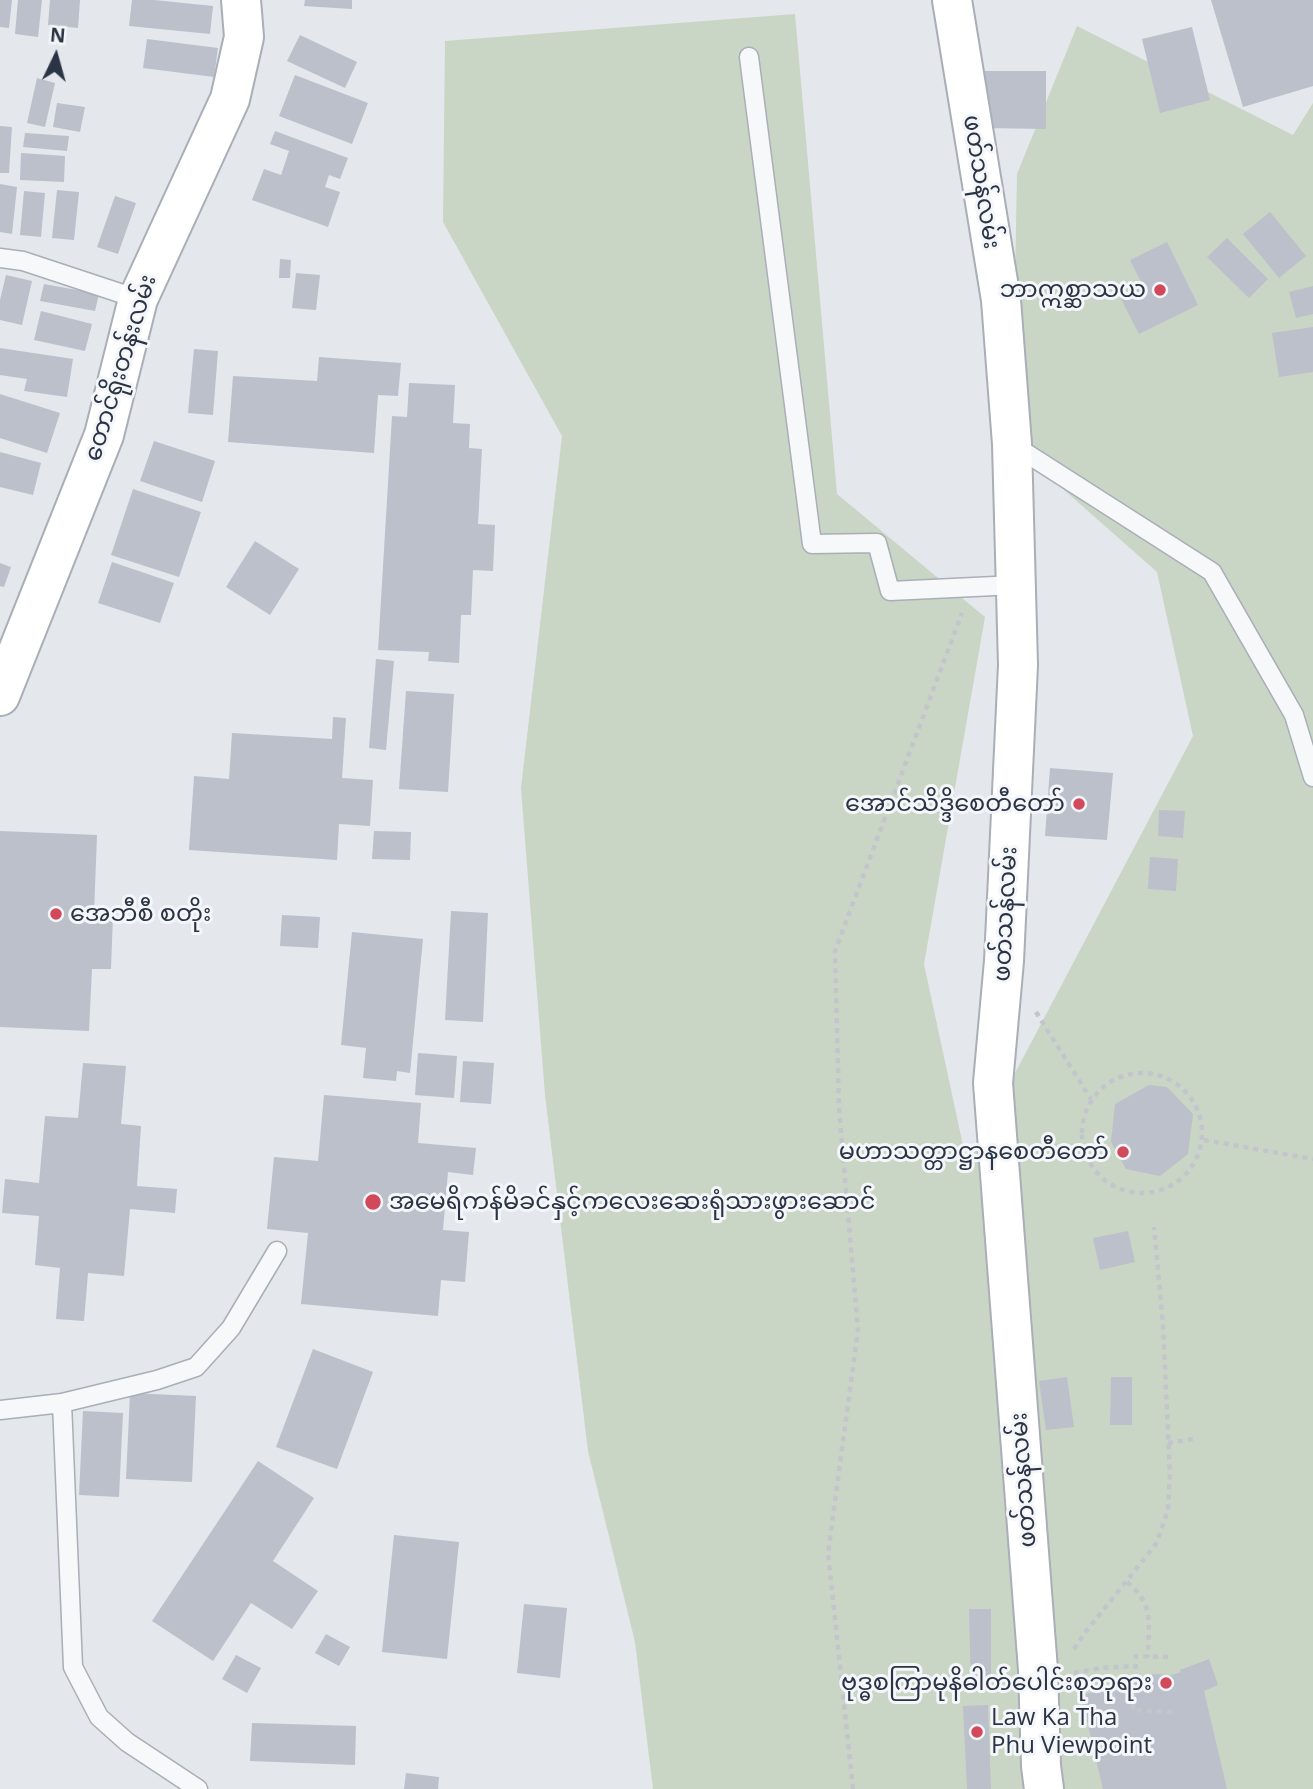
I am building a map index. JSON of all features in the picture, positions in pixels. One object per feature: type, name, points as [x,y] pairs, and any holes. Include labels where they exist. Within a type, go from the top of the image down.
[{"type":"street","name":"တောင်ရိုးတန်းလမ်း","points":[[0,696],[104,435],[138,299],[230,99],[244,37],[242,0]]},
{"type":"street","name":"ဖတ်သန်လမ်း","points":[[952,0],[1001,300],[1012,444],[1017,679],[1004,961],[993,1083],[1038,1670],[1044,1789]]},
{"type":"lane","points":[[749,57],[812,544],[877,543],[890,591],[1016,585]]},
{"type":"lane","points":[[0,258],[23,261],[138,299]]},
{"type":"lane","points":[[1012,444],[1212,572],[1294,715],[1313,777]]},
{"type":"lane","points":[[0,1410],[62,1403],[157,1380],[196,1367],[231,1328],[277,1251]]},
{"type":"lane","points":[[62,1403],[73,1667],[99,1717],[127,1742],[198,1789]]},
{"type":"path","points":[[853,1789],[828,1553],[858,1330],[839,1108],[835,951],[970,587]]},
{"type":"path","points":[[1033,1007],[1091,1099]]},
{"type":"path","points":[[1136,1072],[1163,1075],[1186,1090],[1200,1113],[1204,1140],[1194,1166],[1175,1185],[1149,1194],[1121,1191],[1098,1175],[1084,1152],[1081,1125],[1091,1099],[1110,1081],[1136,1072]]},
{"type":"path","points":[[1204,1140],[1313,1159]]},
{"type":"path","points":[[1072,1653],[1156,1544],[1168,1510],[1170,1475],[1163,1325],[1154,1227]]},
{"type":"path","points":[[1168,1443],[1193,1439]]},
{"type":"path","points":[[1127,1582],[1143,1598],[1147,1607],[1148,1657]]},
{"type":"path","points":[[1168,1657],[1136,1656],[1133,1710],[1173,1712]]},
{"type":"path","points":[[1040,1703],[1059,1673],[1136,1666]]},
{"type":"green space","points":[[795,14],[837,494],[985,617],[924,964],[967,1164],[1193,736],[1157,572],[1012,444],[1017,174],[1077,26],[1293,135],[1313,103],[1313,1789],[653,1789],[635,1642],[588,1451],[545,1095],[521,788],[562,436],[443,222],[445,41]]},
{"type":"building","points":[[0,0],[12,0],[9,28],[0,27]]},
{"type":"building","points":[[18,0],[42,0],[38,37],[15,34]]},
{"type":"building","points":[[50,0],[80,0],[78,28],[48,25]]},
{"type":"building","points":[[132,0],[213,6],[210,34],[129,26]]},
{"type":"building","points":[[305,0],[352,0],[352,9],[304,6]]},
{"type":"building","points":[[1211,0],[1313,0],[1313,86],[1243,107]]},
{"type":"building","points":[[1192,27],[1210,100],[1160,113],[1142,39]]},
{"type":"building","points":[[300,35],[357,62],[345,88],[287,61]]},
{"type":"building","points":[[147,39],[218,48],[214,77],[143,68]]},
{"type":"building","points":[[985,71],[1046,71],[1046,129],[985,128]]},
{"type":"building","points":[[295,75],[368,103],[352,144],[279,116]]},
{"type":"building","points":[[37,78],[55,83],[45,127],[27,123]]},
{"type":"building","points":[[57,103],[85,107],[80,132],[53,127]]},
{"type":"building","points":[[0,126],[12,127],[9,173],[0,173]]},
{"type":"building","points":[[275,131],[348,158],[340,179],[329,175],[325,187],[340,192],[328,227],[252,200],[264,169],[281,175],[289,151],[270,144]]},
{"type":"building","points":[[25,133],[69,136],[67,151],[23,147]]},
{"type":"building","points":[[21,153],[65,156],[64,182],[20,180]]},
{"type":"building","points":[[0,184],[17,187],[12,234],[0,232]]},
{"type":"building","points":[[57,190],[79,192],[74,240],[52,238]]},
{"type":"building","points":[[24,191],[45,193],[41,237],[20,235]]},
{"type":"building","points":[[115,196],[136,203],[118,254],[97,247]]},
{"type":"building","points":[[1270,212],[1306,256],[1279,278],[1243,234]]},
{"type":"building","points":[[1227,238],[1268,279],[1249,298],[1207,257]]},
{"type":"building","points":[[1167,242],[1198,305],[1139,334],[1120,297],[1143,286],[1130,260]]},
{"type":"building","points":[[280,259],[291,260],[290,278],[279,278]]},
{"type":"building","points":[[296,273],[320,275],[316,310],[292,308]]},
{"type":"building","points":[[6,275],[32,281],[22,325],[0,320],[0,300]]},
{"type":"building","points":[[44,284],[99,294],[95,311],[40,301]]},
{"type":"building","points":[[1313,286],[1313,314],[1296,318],[1289,292]]},
{"type":"building","points":[[41,311],[92,324],[85,351],[34,340]]},
{"type":"building","points":[[1313,327],[1313,372],[1279,377],[1272,333]]},
{"type":"building","points":[[0,348],[73,359],[67,397],[24,391],[27,379],[0,375]]},
{"type":"building","points":[[194,349],[218,351],[213,415],[188,413]]},
{"type":"building","points":[[319,357],[401,363],[398,396],[378,395],[374,453],[228,442],[233,376],[317,381]]},
{"type":"building","points":[[409,383],[455,385],[453,423],[470,424],[469,448],[482,449],[478,524],[495,525],[493,571],[473,570],[471,615],[461,615],[459,663],[428,661],[429,652],[378,650],[392,416],[407,417]]},
{"type":"building","points":[[0,394],[60,413],[47,453],[0,438]]},
{"type":"building","points":[[154,441],[215,461],[202,502],[140,481]]},
{"type":"building","points":[[0,452],[41,463],[33,495],[0,487]]},
{"type":"building","points":[[133,489],[201,512],[179,577],[111,555]]},
{"type":"building","points":[[255,541],[299,569],[270,615],[226,587]]},
{"type":"building","points":[[112,562],[174,583],[160,623],[98,603]]},
{"type":"building","points":[[0,563],[11,567],[4,587],[0,586]]},
{"type":"building","points":[[376,659],[394,661],[386,750],[369,748]]},
{"type":"building","points":[[406,691],[454,694],[448,792],[399,789]]},
{"type":"building","points":[[333,717],[346,718],[342,778],[373,780],[370,826],[339,824],[337,860],[189,850],[194,776],[229,779],[232,733],[332,739]]},
{"type":"building","name":"အောင်သိဒ္ဒိစေတီတော်","points":[[1050,768],[1113,773],[1107,840],[1045,836]]},
{"type":"building","points":[[1159,810],[1185,811],[1183,838],[1158,836]]},
{"type":"building","points":[[0,831],[97,835],[94,913],[113,914],[111,969],[92,969],[89,1031],[0,1027]]},
{"type":"building","points":[[374,831],[411,832],[410,860],[372,859]]},
{"type":"building","points":[[1150,857],[1178,859],[1176,891],[1148,889]]},
{"type":"building","points":[[451,911],[488,913],[483,1022],[445,1020]]},
{"type":"building","points":[[282,915],[320,917],[318,948],[280,946]]},
{"type":"building","points":[[352,932],[423,939],[410,1073],[397,1071],[396,1081],[363,1078],[366,1048],[341,1045]]},
{"type":"building","points":[[418,1053],[457,1056],[454,1098],[415,1095]]},
{"type":"building","points":[[463,1061],[494,1063],[491,1104],[460,1102]]},
{"type":"building","points":[[83,1063],[126,1066],[121,1124],[141,1126],[137,1186],[177,1189],[175,1213],[130,1209],[124,1276],[88,1273],[84,1321],[56,1319],[60,1268],[35,1265],[39,1216],[2,1213],[5,1179],[39,1183],[45,1116],[78,1118]]},
{"type":"building","points":[[1149,1085],[1167,1087],[1193,1114],[1188,1154],[1160,1176],[1126,1169],[1111,1142],[1115,1104]]},
{"type":"building","points":[[324,1095],[421,1103],[418,1143],[476,1148],[473,1175],[448,1172],[443,1230],[469,1232],[465,1282],[441,1280],[438,1316],[301,1304],[308,1233],[267,1229],[274,1157],[318,1161]]},
{"type":"building","points":[[1128,1231],[1135,1262],[1100,1270],[1093,1238]]},
{"type":"building","points":[[313,1349],[373,1372],[337,1469],[276,1447]]},
{"type":"building","points":[[1067,1377],[1074,1427],[1046,1430],[1039,1381]]},
{"type":"building","points":[[1111,1377],[1132,1377],[1132,1425],[1110,1425]]},
{"type":"building","points":[[130,1393],[196,1396],[192,1482],[126,1479]]},
{"type":"building","points":[[83,1411],[123,1413],[119,1497],[79,1495]]},
{"type":"building","points":[[258,1461],[314,1498],[273,1561],[318,1591],[292,1629],[251,1603],[213,1661],[152,1621]]},
{"type":"building","points":[[394,1535],[459,1542],[447,1659],[382,1652]]},
{"type":"building","points":[[524,1604],[567,1608],[560,1678],[517,1673]]},
{"type":"building","points":[[969,1609],[991,1609],[991,1689],[971,1690]]},
{"type":"building","points":[[326,1634],[350,1647],[339,1666],[315,1653]]},
{"type":"building","points":[[236,1655],[261,1668],[247,1693],[222,1679]]},
{"type":"building","points":[[1209,1659],[1218,1685],[1204,1691],[1227,1789],[1103,1789],[1081,1695],[1152,1679],[1152,1674],[1172,1675]]},
{"type":"building","points":[[988,1705],[991,1789],[967,1789],[963,1706]]},
{"type":"building","points":[[252,1723],[356,1726],[355,1765],[250,1761]]},
{"type":"building","points":[[406,1773],[439,1777],[438,1789],[404,1789]]},
{"type":"place","name":"ဘာဣစ္ဆာသယ","points":[[1160,290]]},
{"type":"place","name":"အောင်သိဒ္ဒိစေတီတော်","points":[[1079,804]]},
{"type":"place","name":"အေဘီစီ စတိုး","points":[[56,914]]},
{"type":"place","name":"မဟာသတ္တာဋ္ဌာနစေတီတော်","points":[[1123,1152]]},
{"type":"place","name":"အမေရိကန်မိခင်နှင့်ကလေးဆေးရုံသားဖွားဆောင်","points":[[373,1202]]},
{"type":"place","name":"ဗုဒ္ဓစကြာမုနိဓါတ်ပေါင်းစုဘုရား","points":[[1166,1683]]},
{"type":"place","name":"Law Ka Tha Phu Viewpoint","points":[[977,1732]]}]
